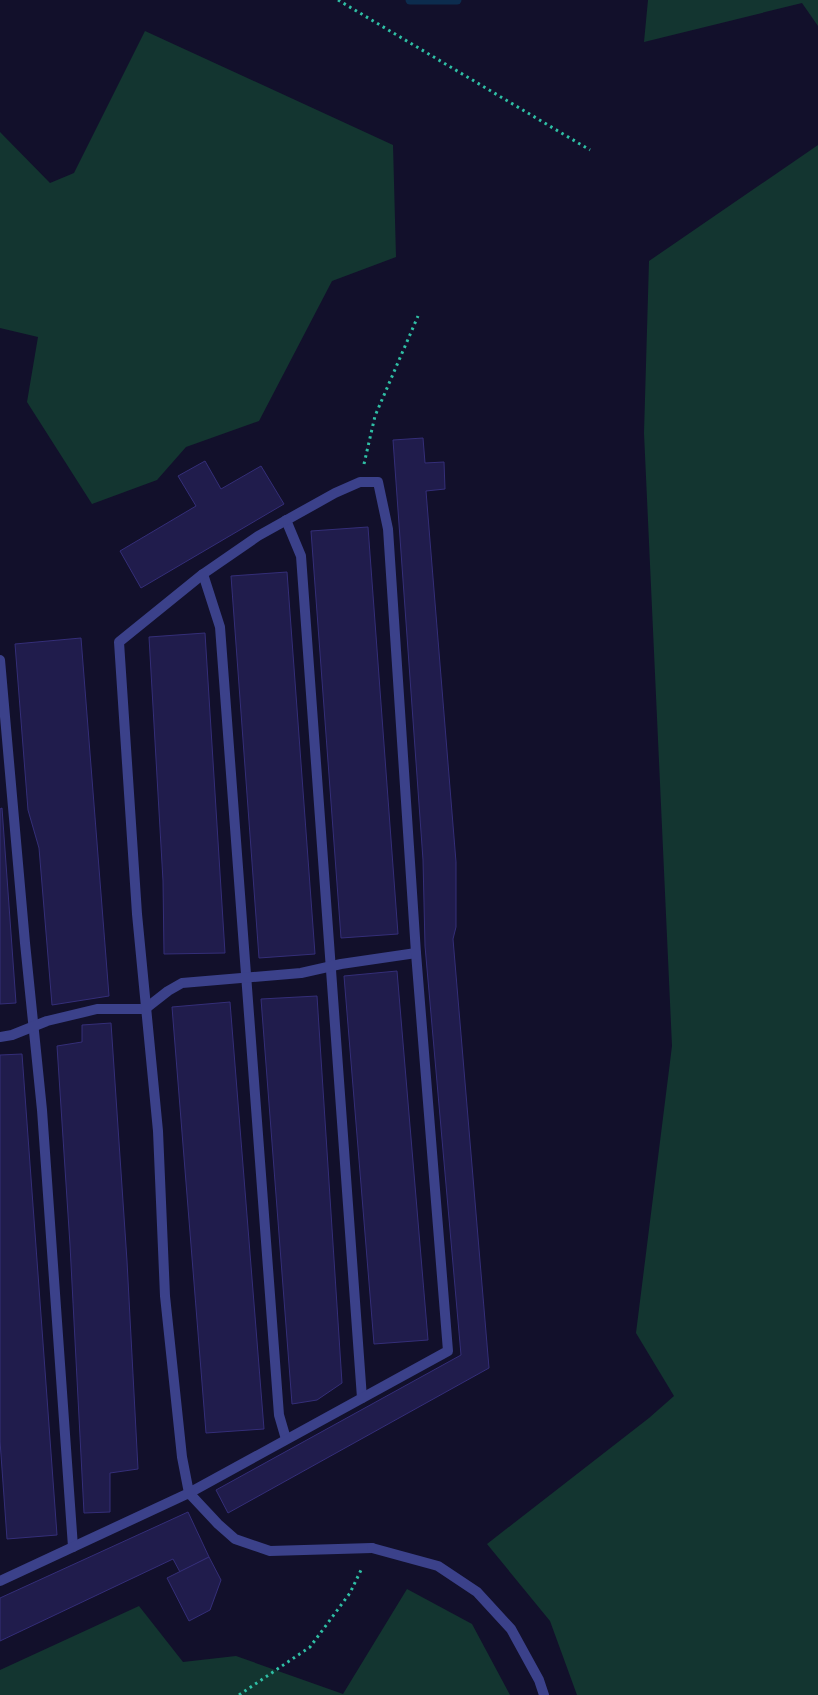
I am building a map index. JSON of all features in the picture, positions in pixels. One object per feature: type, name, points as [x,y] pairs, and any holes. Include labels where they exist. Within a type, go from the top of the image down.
[{"type":"street","points":[[0,1581],[189,1493],[448,1351],[416,953],[388,529],[378,482],[360,482],[335,493],[258,536],[203,574],[119,642],[136,905],[158,1130],[166,1296],[182,1457],[189,1493],[235,1539],[270,1551],[372,1548],[438,1566],[477,1592],[510,1629],[539,1680],[544,1695]]},
{"type":"street","points":[[286,520],[301,556],[362,1398]]},
{"type":"street","points":[[203,574],[220,627],[279,1416],[286,1439]]},
{"type":"street","points":[[0,660],[43,1120],[72,1547]]},
{"type":"street","points":[[0,1037],[12,1035],[47,1021],[97,1009],[145,1008],[182,983],[301,973],[331,966],[416,953]]},
{"type":"path","points":[[338,0],[590,150]]},
{"type":"path","points":[[360,482],[375,416],[418,316]]},
{"type":"path","points":[[239,1695],[310,1647],[350,1593],[372,1548]]},
{"type":"green space","points":[[648,0],[818,0],[818,26],[802,3],[644,42]]},
{"type":"green space","points":[[145,31],[393,145],[396,257],[332,281],[259,421],[186,447],[157,480],[92,504],[27,402],[38,337],[0,328],[0,132],[50,183],[74,173]]},
{"type":"green space","points":[[818,145],[818,1695],[577,1695],[550,1621],[487,1544],[649,1418],[674,1396],[636,1333],[672,1046],[644,433],[649,261]]},
{"type":"green space","points":[[407,1589],[472,1624],[510,1695],[0,1695],[0,1670],[139,1606],[183,1662],[236,1656],[343,1694]]},
{"type":"building","points":[[423,438],[425,463],[444,462],[445,489],[426,491],[456,862],[456,927],[453,939],[489,1368],[228,1513],[216,1490],[461,1355],[425,946],[423,860],[393,440]]},
{"type":"building","points":[[205,461],[221,489],[261,466],[284,504],[141,588],[120,551],[196,506],[178,476]]},
{"type":"building","points":[[368,527],[398,934],[341,938],[311,531]]},
{"type":"building","points":[[287,572],[315,954],[259,958],[231,576]]},
{"type":"building","points":[[205,633],[225,953],[164,954],[163,881],[149,637]]},
{"type":"building","points":[[81,638],[109,996],[52,1005],[39,848],[28,810],[15,644]]},
{"type":"building","points":[[2,808],[16,1003],[0,1004],[0,809]]},
{"type":"building","points":[[397,971],[428,1340],[374,1344],[344,976]]},
{"type":"building","points":[[317,996],[342,1383],[317,1400],[292,1404],[261,999]]},
{"type":"building","points":[[230,1002],[264,1429],[206,1433],[172,1007]]},
{"type":"building","points":[[111,1023],[127,1261],[138,1469],[110,1473],[110,1512],[84,1513],[57,1046],[82,1042],[82,1025]]},
{"type":"building","points":[[22,1054],[57,1535],[7,1539],[0,1441],[0,1055]]},
{"type":"building","points":[[188,1512],[209,1557],[180,1572],[173,1559],[0,1641],[0,1598]]},
{"type":"building","points":[[209,1557],[221,1580],[210,1610],[189,1621],[167,1578]]},
{"type":"waterway","points":[[410,0],[457,0]]}]
